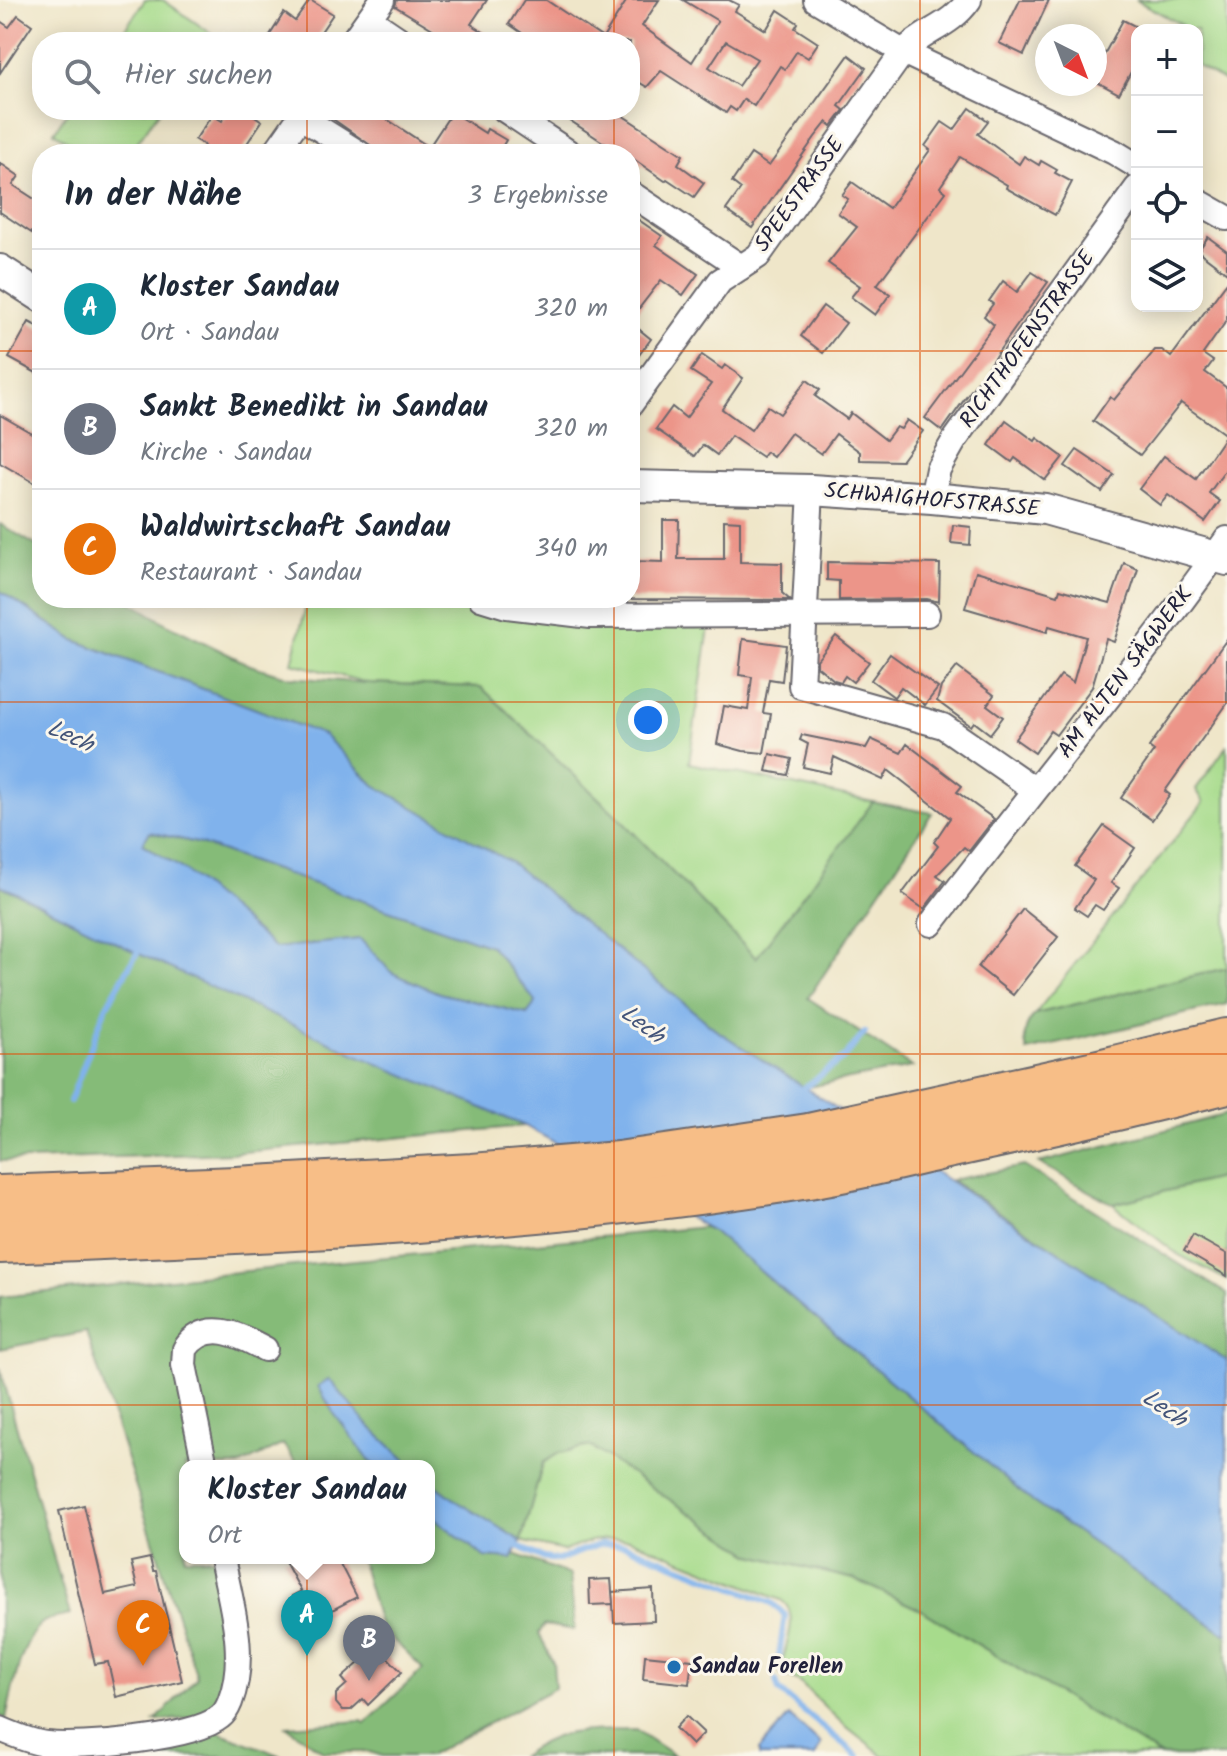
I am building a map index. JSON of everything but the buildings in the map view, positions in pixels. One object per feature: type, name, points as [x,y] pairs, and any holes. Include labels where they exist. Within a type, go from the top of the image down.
[{"type":"highway","points":[[0,1241],[239,1232],[479,1216],[800,1177],[1095,1094],[1227,1041]]},
{"type":"highway","points":[[0,1198],[236,1189],[619,1164],[1095,1094],[1227,1081]]},
{"type":"street","points":[[816,0],[903,52],[1131,162]]},
{"type":"street","name":"SPEESTRASSE","points":[[640,391],[720,281],[758,256],[903,52],[918,37],[955,17],[969,0]]},
{"type":"street","points":[[359,32],[375,10],[394,32]]},
{"type":"street","points":[[281,144],[298,120]]},
{"type":"street","points":[[313,120],[346,144]]},
{"type":"street","points":[[520,120],[556,144]]},
{"type":"street","name":"RICHTHOFENSTRASSE","points":[[932,498],[938,469],[954,441],[1131,196]]},
{"type":"street","points":[[640,200],[741,267]]},
{"type":"street","points":[[1203,204],[1227,218]]},
{"type":"street","points":[[0,270],[32,291]]},
{"type":"street","name":"SCHWAIGHOFSTRASSE","points":[[640,486],[811,490],[1045,509],[1144,539],[1223,552]]},
{"type":"street","points":[[811,490],[801,686],[943,726],[1034,789]]},
{"type":"street","name":"AM ALTEN SÄGWERK","points":[[931,924],[1223,552]]},
{"type":"street","points":[[544,608],[591,616],[927,614]]},
{"type":"street","points":[[204,1460],[184,1365],[185,1349],[197,1335],[213,1330],[245,1338],[265,1349]]},
{"type":"street","points":[[0,1729],[31,1741],[65,1745],[137,1740],[197,1727],[220,1717],[230,1702],[239,1658],[223,1564]]},
{"type":"green space","points":[[145,0],[163,0],[209,32],[123,32]]},
{"type":"green space","points":[[1136,0],[1227,0],[1227,83],[1203,69],[1203,24],[1180,24]]},
{"type":"green space","points":[[62,120],[153,120],[136,144],[71,144],[54,132]]},
{"type":"green space","points":[[0,524],[32,543],[32,608],[141,608],[250,665],[289,677],[481,687],[615,814],[756,958],[873,802],[932,813],[808,998],[912,1067],[803,1088],[719,1032],[510,862],[374,785],[324,735],[74,640],[0,591]]},
{"type":"green space","points":[[306,608],[449,608],[591,624],[709,628],[689,763],[873,802],[756,958],[615,814],[481,687],[368,683],[292,663]]},
{"type":"green space","points":[[1227,746],[1227,968],[1035,1014],[1204,802],[1196,789]]},
{"type":"green space","points":[[149,832],[201,844],[491,946],[537,1002],[527,1014],[439,993],[392,973],[360,939],[275,948],[184,870],[141,843]]},
{"type":"green space","points":[[0,885],[260,1010],[525,1126],[233,1153],[0,1161]]},
{"type":"green space","points":[[1227,968],[1227,1004],[1027,1051],[1025,1031],[1035,1014]]},
{"type":"green space","points":[[1227,1114],[1227,1176],[1113,1204],[1039,1163]]},
{"type":"green space","points":[[1024,1166],[1227,1294],[1227,1361],[951,1180]]},
{"type":"green space","points":[[1227,1176],[1227,1280],[1177,1254],[1113,1204]]},
{"type":"green space","points":[[704,1227],[713,1231],[1033,1502],[1227,1635],[1227,1756],[1161,1756],[923,1611],[854,1579],[752,1555],[590,1446],[559,1453],[543,1463],[521,1541],[435,1485],[435,1460],[406,1460],[319,1386],[333,1412],[371,1460],[294,1460],[283,1444],[251,1460],[179,1460],[179,1564],[215,1564],[230,1629],[228,1685],[208,1717],[155,1721],[197,1677],[86,1332],[0,1349],[0,1297]]},
{"type":"green space","points":[[0,1368],[70,1615],[45,1621],[30,1639],[19,1666],[6,1719],[0,1716]]},
{"type":"green space","points":[[590,1446],[752,1555],[854,1579],[923,1611],[1161,1756],[884,1756],[842,1723],[799,1682],[780,1673],[791,1624],[787,1606],[781,1600],[629,1539],[590,1541],[564,1551],[521,1541],[543,1463],[559,1453]]},
{"type":"green space","points":[[435,1519],[485,1557],[512,1559],[515,1554],[570,1575],[575,1630],[544,1625],[539,1633],[553,1663],[555,1688],[428,1756],[324,1752],[286,1726],[362,1721],[365,1724],[423,1669],[380,1627],[362,1564],[435,1564]]},
{"type":"green space","points":[[636,1730],[675,1756],[521,1756],[550,1739],[576,1732]]},
{"type":"green space","points":[[216,1731],[282,1756],[69,1756],[154,1752]]},
{"type":"water","name":"Lech","points":[[0,591],[74,640],[324,735],[374,785],[510,862],[719,1032],[1227,1361],[1227,1635],[1033,1502],[713,1231],[525,1126],[364,1058],[137,953],[0,885]],"holes":[[[150,832],[201,844],[491,946],[536,1002],[527,1014],[439,993],[392,973],[360,939],[275,948],[184,870],[142,844]]]},
{"type":"water","points":[[329,1379],[368,1425],[406,1460],[369,1460],[333,1412],[318,1386]]},
{"type":"water","points":[[435,1485],[521,1541],[512,1559],[485,1557],[435,1519]]},
{"type":"water","points":[[789,1716],[821,1744],[815,1756],[759,1756],[759,1750]]},
{"type":"waterway","points":[[70,1101],[106,1007],[137,953]]},
{"type":"waterway","points":[[800,1091],[845,1057],[865,1032]]},
{"type":"waterway","points":[[512,1543],[543,1558],[558,1560],[601,1544],[625,1545],[772,1603],[785,1615],[778,1663]]},
{"type":"waterway","points":[[776,1681],[779,1691],[858,1756]]},
{"type":"place","name":"Kloster Sandau","points":[[307,1656]]},
{"type":"place","name":"Waldwirtschaft Sandau","points":[[143,1666]]},
{"type":"place","name":"Sandau Forellen","points":[[674,1667]]},
{"type":"place","name":"Sankt Benedikt in Sandau","points":[[369,1681]]}]
